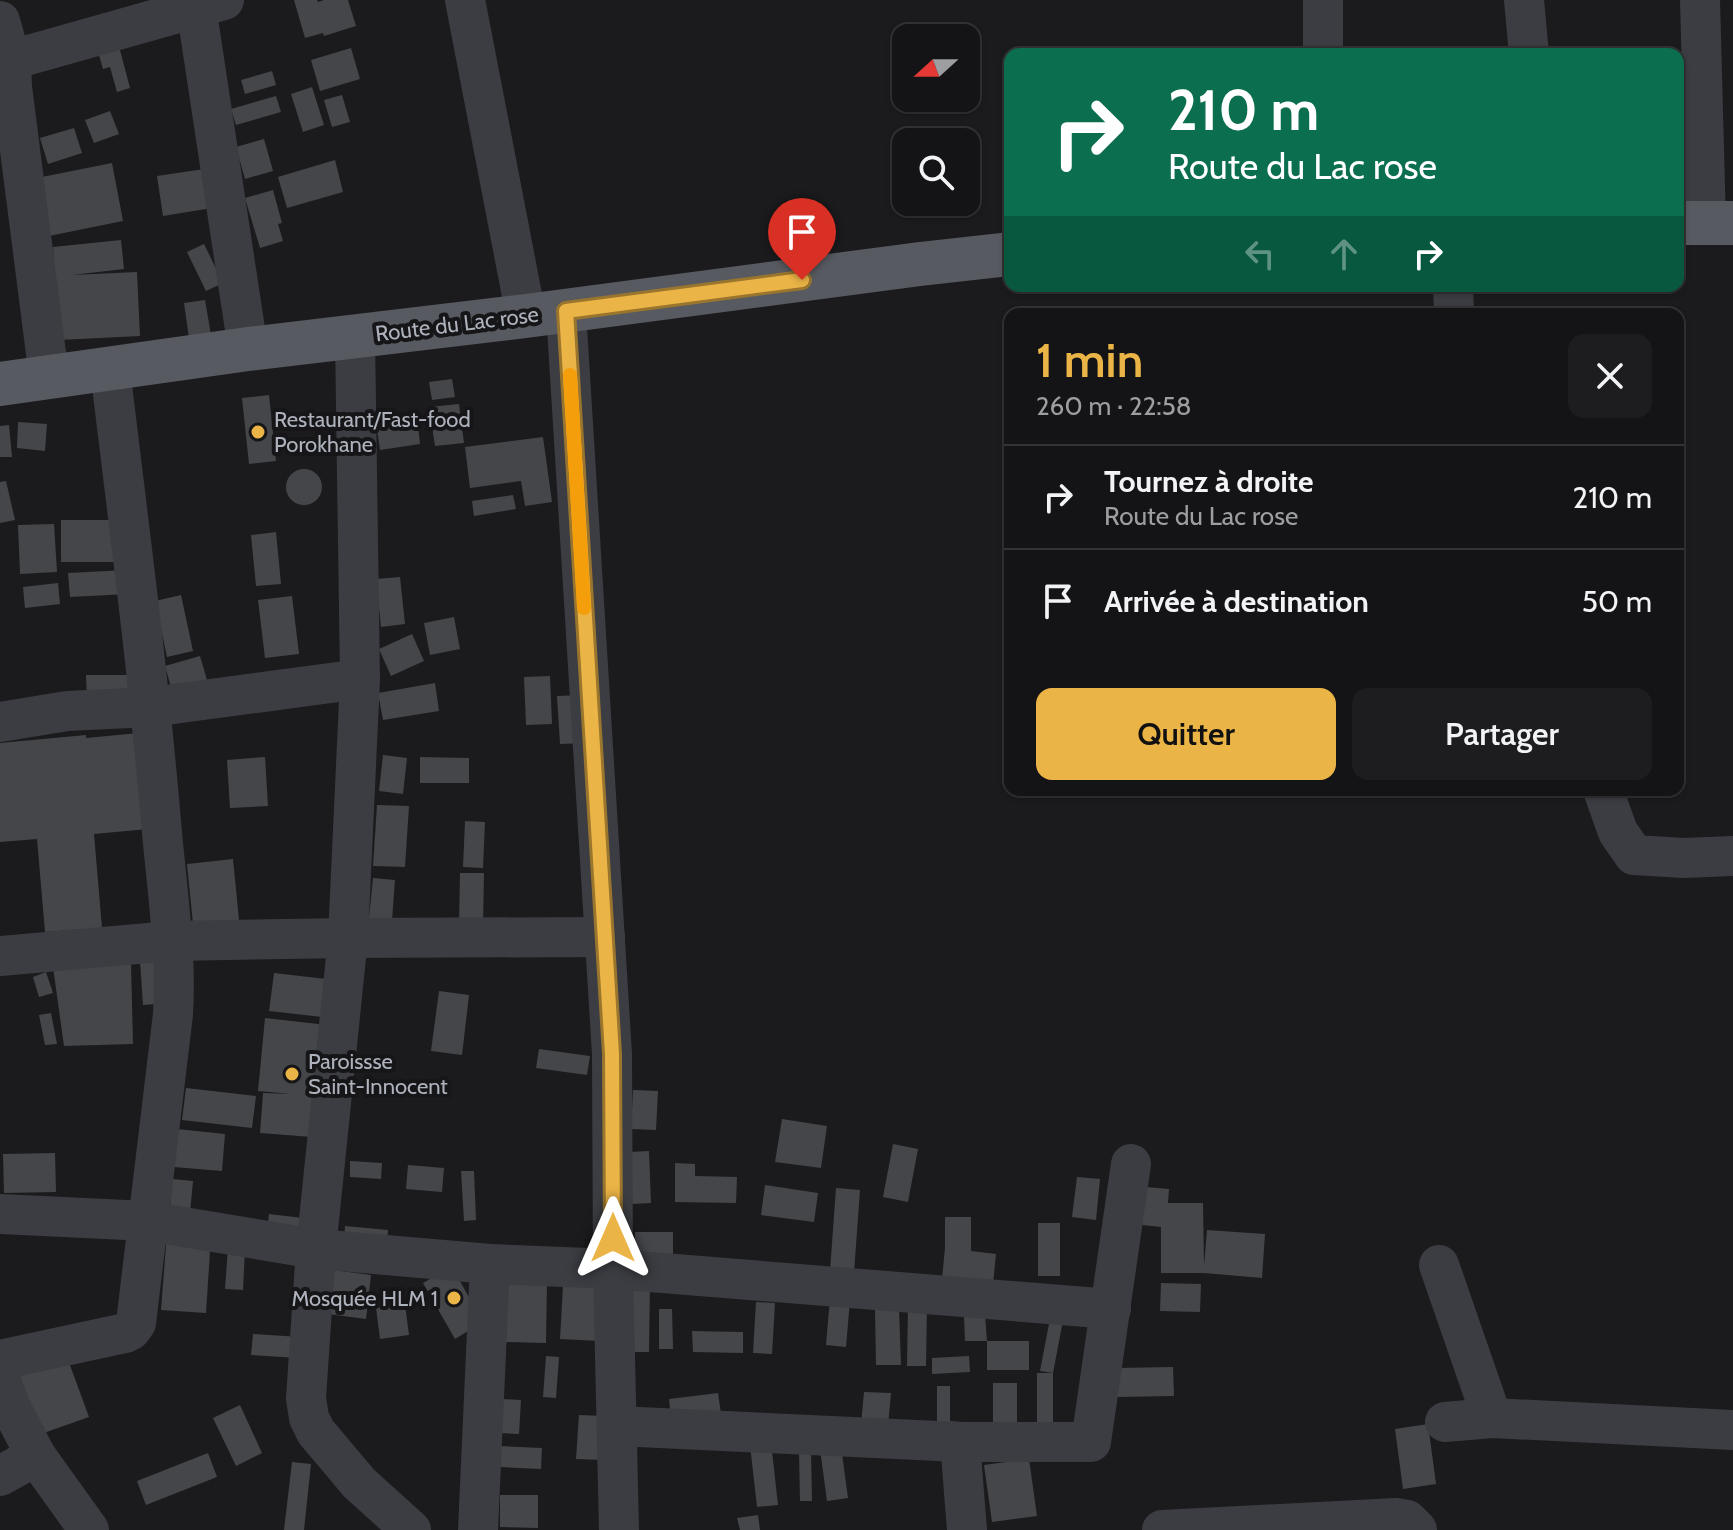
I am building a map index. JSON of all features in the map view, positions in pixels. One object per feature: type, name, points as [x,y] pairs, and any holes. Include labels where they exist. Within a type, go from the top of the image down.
[{"type":"main road","name":"Route du Lac rose","points":[[0,384],[248,349],[1004,255]]},
{"type":"street","points":[[465,0],[546,314],[605,937],[612,1054],[619,1530]]},
{"type":"street","points":[[1323,0],[1323,48]]},
{"type":"street","points":[[1524,0],[1528,48]]},
{"type":"street","points":[[1700,0],[1706,223]]},
{"type":"street","points":[[11,60],[205,3],[248,349]]},
{"type":"street","points":[[0,21],[11,60],[49,377]]},
{"type":"street","points":[[355,337],[360,679],[348,938],[316,1249],[306,1398],[309,1418],[316,1432],[359,1483],[411,1530]]},
{"type":"street","points":[[0,1360],[125,1333],[136,1323],[173,1014],[171,941],[151,707],[110,369]]},
{"type":"street","points":[[0,722],[67,711],[151,707],[360,679]]},
{"type":"street","points":[[1605,796],[1618,832],[1634,855],[1684,858],[1733,856]]},
{"type":"street","points":[[0,956],[171,941],[605,937]]},
{"type":"street","points":[[617,1426],[960,1442],[1091,1442],[1131,1164]]},
{"type":"street","points":[[0,1214],[147,1221],[316,1249],[490,1264],[613,1269],[1111,1309]]},
{"type":"street","points":[[478,1530],[490,1264]]},
{"type":"street","points":[[1439,1265],[1492,1418]]},
{"type":"street","points":[[0,1378],[10,1406],[36,1456],[89,1530]]},
{"type":"street","points":[[1445,1422],[1492,1418],[1733,1430]]},
{"type":"street","points":[[960,1442],[967,1530]]},
{"type":"street","points":[[0,1476],[36,1456]]},
{"type":"street","points":[[1162,1530],[1319,1526],[1396,1518],[1407,1520],[1417,1530]]},
{"type":"building","points":[[294,0],[348,0],[356,26],[324,36],[323,33],[305,38]]},
{"type":"building","points":[[116,35],[130,88],[117,92],[110,67],[103,69],[95,41]]},
{"type":"building","points":[[351,48],[360,79],[320,91],[311,60]]},
{"type":"building","points":[[272,71],[276,85],[245,94],[241,80]]},
{"type":"building","points":[[312,87],[324,125],[303,132],[291,94]]},
{"type":"building","points":[[342,95],[350,122],[332,127],[324,100]]},
{"type":"building","points":[[276,96],[281,112],[236,125],[231,109]]},
{"type":"building","points":[[110,111],[119,134],[94,143],[85,120]]},
{"type":"building","points":[[74,128],[82,153],[48,164],[40,138]]},
{"type":"building","points":[[264,139],[273,171],[245,179],[236,147]]},
{"type":"building","points":[[335,160],[343,192],[287,208],[278,177]]},
{"type":"building","points":[[112,163],[123,221],[49,236],[37,178]]},
{"type":"building","points":[[211,168],[218,207],[163,216],[157,176]]},
{"type":"building","points":[[273,190],[282,223],[278,224],[283,241],[260,248],[245,198]]},
{"type":"building","points":[[121,240],[124,269],[72,275],[137,272],[140,336],[59,340],[53,247]]},
{"type":"building","points":[[204,244],[223,283],[206,291],[187,252]]},
{"type":"building","points":[[205,300],[211,335],[189,338],[184,303]]},
{"type":"building","points":[[452,379],[455,397],[432,400],[429,382]]},
{"type":"building","points":[[269,395],[276,461],[249,464],[242,398]]},
{"type":"building","points":[[459,404],[464,443],[435,446],[429,407]]},
{"type":"building","points":[[417,417],[420,444],[380,450],[376,422]]},
{"type":"building","points":[[18,422],[47,424],[45,451],[17,448]]},
{"type":"building","points":[[9,425],[12,457],[0,457],[0,426]]},
{"type":"building","points":[[543,437],[552,502],[525,506],[521,481],[470,488],[465,447]]},
{"type":"building","points":[[304,469],[317,474],[322,487],[317,500],[304,505],[291,500],[286,487],[291,474]]},
{"type":"building","points":[[6,481],[15,520],[0,523],[0,482]]},
{"type":"building","points":[[513,495],[516,509],[474,516],[472,501]]},
{"type":"building","points":[[61,520],[121,520],[121,562],[61,562]]},
{"type":"building","points":[[54,524],[57,572],[20,574],[18,525]]},
{"type":"building","points":[[276,532],[281,584],[256,586],[251,535]]},
{"type":"building","points":[[127,570],[129,594],[70,597],[68,573]]},
{"type":"building","points":[[400,577],[405,624],[381,627],[376,579]]},
{"type":"building","points":[[58,583],[60,604],[25,608],[23,587]]},
{"type":"building","points":[[181,595],[193,651],[167,657],[155,601]]},
{"type":"building","points":[[292,596],[299,654],[265,658],[258,600]]},
{"type":"building","points":[[454,617],[460,649],[430,655],[424,623]]},
{"type":"building","points":[[412,634],[424,661],[391,676],[379,649]]},
{"type":"building","points":[[200,656],[209,687],[174,697],[165,666]]},
{"type":"building","points":[[86,675],[134,675],[135,700],[87,700]]},
{"type":"building","points":[[550,676],[552,724],[526,725],[524,677]]},
{"type":"building","points":[[435,683],[439,711],[383,720],[378,693]]},
{"type":"building","points":[[582,695],[585,743],[560,744],[557,696]]},
{"type":"building","points":[[139,733],[148,829],[94,834],[102,928],[45,932],[37,839],[0,842],[0,743]]},
{"type":"building","points":[[383,755],[407,758],[403,794],[379,791]]},
{"type":"building","points":[[265,757],[268,806],[230,808],[227,760]]},
{"type":"building","points":[[420,757],[469,758],[469,783],[420,783]]},
{"type":"building","points":[[377,805],[409,806],[405,867],[373,866]]},
{"type":"building","points":[[465,821],[485,822],[483,868],[463,867]]},
{"type":"building","points":[[233,859],[239,920],[193,924],[187,864]]},
{"type":"building","points":[[460,873],[484,873],[483,925],[459,924]]},
{"type":"building","points":[[373,878],[395,880],[392,920],[369,918]]},
{"type":"building","points":[[166,959],[169,1003],[143,1005],[140,961]]},
{"type":"building","points":[[131,963],[133,1044],[64,1046],[53,967]]},
{"type":"building","points":[[46,972],[53,993],[39,997],[33,977]]},
{"type":"building","points":[[274,973],[326,979],[322,1017],[269,1011]]},
{"type":"building","points":[[439,991],[469,995],[462,1055],[431,1051]]},
{"type":"building","points":[[51,1013],[57,1044],[45,1045],[39,1015]]},
{"type":"building","points":[[265,1018],[336,1026],[325,1138],[260,1133],[263,1093],[292,1094],[258,1091]]},
{"type":"building","points":[[539,1049],[590,1056],[587,1075],[536,1068]]},
{"type":"building","points":[[186,1088],[256,1096],[252,1128],[182,1120]]},
{"type":"building","points":[[633,1090],[658,1091],[656,1130],[631,1129]]},
{"type":"building","points":[[782,1119],[827,1126],[821,1168],[775,1162]]},
{"type":"building","points":[[177,1129],[225,1134],[222,1171],[174,1167]]},
{"type":"building","points":[[893,1144],[918,1149],[908,1202],[883,1197]]},
{"type":"building","points":[[649,1151],[651,1203],[632,1204],[629,1152]]},
{"type":"building","points":[[55,1153],[56,1192],[4,1193],[3,1154]]},
{"type":"building","points":[[350,1161],[382,1163],[381,1179],[350,1177]]},
{"type":"building","points":[[675,1163],[695,1164],[695,1176],[737,1177],[736,1203],[675,1202]]},
{"type":"building","points":[[408,1165],[444,1168],[442,1192],[406,1189]]},
{"type":"building","points":[[461,1171],[474,1171],[476,1220],[464,1221]]},
{"type":"building","points":[[1077,1177],[1100,1179],[1096,1220],[1072,1217]]},
{"type":"building","points":[[172,1179],[193,1181],[190,1213],[170,1211]]},
{"type":"building","points":[[765,1185],[818,1193],[814,1222],[761,1215]]},
{"type":"building","points":[[1146,1187],[1169,1189],[1168,1203],[1203,1203],[1204,1266],[1207,1230],[1265,1234],[1262,1278],[1161,1273],[1161,1227],[1142,1225]]},
{"type":"building","points":[[836,1188],[860,1190],[854,1273],[830,1271]]},
{"type":"building","points":[[269,1214],[311,1219],[310,1235],[267,1231]]},
{"type":"building","points":[[945,1217],[971,1217],[971,1251],[996,1254],[993,1284],[942,1279]]},
{"type":"building","points":[[1038,1223],[1060,1223],[1060,1276],[1038,1276]]},
{"type":"building","points":[[345,1226],[388,1230],[387,1246],[344,1241]]},
{"type":"building","points":[[635,1232],[673,1232],[673,1265],[635,1265]]},
{"type":"building","points":[[167,1233],[211,1236],[206,1313],[161,1310]]},
{"type":"building","points":[[228,1248],[245,1249],[243,1290],[225,1289]]},
{"type":"building","points":[[452,1267],[483,1322],[455,1339],[423,1283]]},
{"type":"building","points":[[333,1270],[371,1275],[366,1319],[328,1314]]},
{"type":"building","points":[[506,1281],[547,1282],[546,1343],[505,1342]]},
{"type":"building","points":[[631,1283],[650,1283],[649,1352],[630,1352]]},
{"type":"building","points":[[1161,1283],[1201,1284],[1200,1312],[1160,1311]]},
{"type":"building","points":[[563,1286],[602,1288],[600,1341],[560,1339]]},
{"type":"building","points":[[404,1297],[409,1335],[380,1339],[375,1300]]},
{"type":"building","points":[[830,1298],[850,1300],[846,1347],[826,1345]]},
{"type":"building","points":[[756,1302],[775,1303],[772,1354],[753,1353]]},
{"type":"building","points":[[908,1304],[927,1304],[926,1366],[907,1366]]},
{"type":"building","points":[[899,1308],[901,1365],[876,1365],[875,1309]]},
{"type":"building","points":[[1052,1308],[1065,1310],[1053,1373],[1040,1371]]},
{"type":"building","points":[[659,1309],[672,1309],[673,1349],[659,1349]]},
{"type":"building","points":[[985,1315],[987,1341],[965,1341],[964,1316]]},
{"type":"building","points":[[692,1331],[743,1332],[743,1353],[693,1352]]},
{"type":"building","points":[[253,1334],[300,1337],[298,1358],[251,1355]]},
{"type":"building","points":[[987,1341],[1029,1341],[1029,1370],[987,1370]]},
{"type":"building","points":[[546,1356],[559,1357],[556,1398],[543,1397]]},
{"type":"building","points":[[969,1356],[970,1372],[932,1374],[932,1358]]},
{"type":"building","points":[[67,1357],[89,1417],[38,1435],[17,1375]]},
{"type":"building","points":[[1173,1367],[1174,1396],[1117,1397],[1116,1368]]},
{"type":"building","points":[[1037,1373],[1053,1373],[1053,1423],[1037,1423]]},
{"type":"building","points":[[993,1383],[1017,1383],[1017,1434],[993,1434]]},
{"type":"building","points":[[937,1386],[950,1386],[950,1421],[962,1422],[961,1433],[937,1434]]},
{"type":"building","points":[[864,1392],[891,1393],[888,1426],[861,1425]]},
{"type":"building","points":[[718,1393],[721,1414],[671,1420],[669,1399]]},
{"type":"building","points":[[502,1399],[521,1400],[519,1434],[500,1433]]},
{"type":"building","points":[[240,1405],[262,1453],[236,1466],[213,1418]]},
{"type":"building","points":[[579,1415],[604,1416],[602,1460],[576,1459]]},
{"type":"building","points":[[1428,1424],[1436,1484],[1403,1489],[1395,1429]]},
{"type":"building","points":[[771,1442],[778,1505],[757,1507],[750,1445]]},
{"type":"building","points":[[500,1446],[542,1448],[541,1469],[499,1467]]},
{"type":"building","points":[[841,1446],[848,1498],[827,1501],[820,1449]]},
{"type":"building","points":[[799,1451],[811,1451],[812,1501],[800,1501]]},
{"type":"building","points":[[208,1453],[217,1477],[146,1505],[137,1481]]},
{"type":"building","points":[[1029,1459],[1037,1516],[992,1522],[984,1465]]},
{"type":"building","points":[[292,1462],[311,1464],[304,1530],[284,1530]]},
{"type":"building","points":[[500,1495],[538,1495],[538,1528],[500,1527]]},
{"type":"building","points":[[758,1515],[760,1530],[740,1530],[737,1518]]},
{"type":"slow traffic","points":[[570,375],[584,608]]},
{"type":"place","name":"Restaurant/Fast-food Porokhane","points":[[258,432]]},
{"type":"place","name":"Paroissse Saint-Innocent","points":[[292,1074]]},
{"type":"place","name":"Mosquée HLM 1","points":[[454,1298]]},
{"type":"route","points":[[613,1238],[612,1054],[566,311],[802,280]]}]
